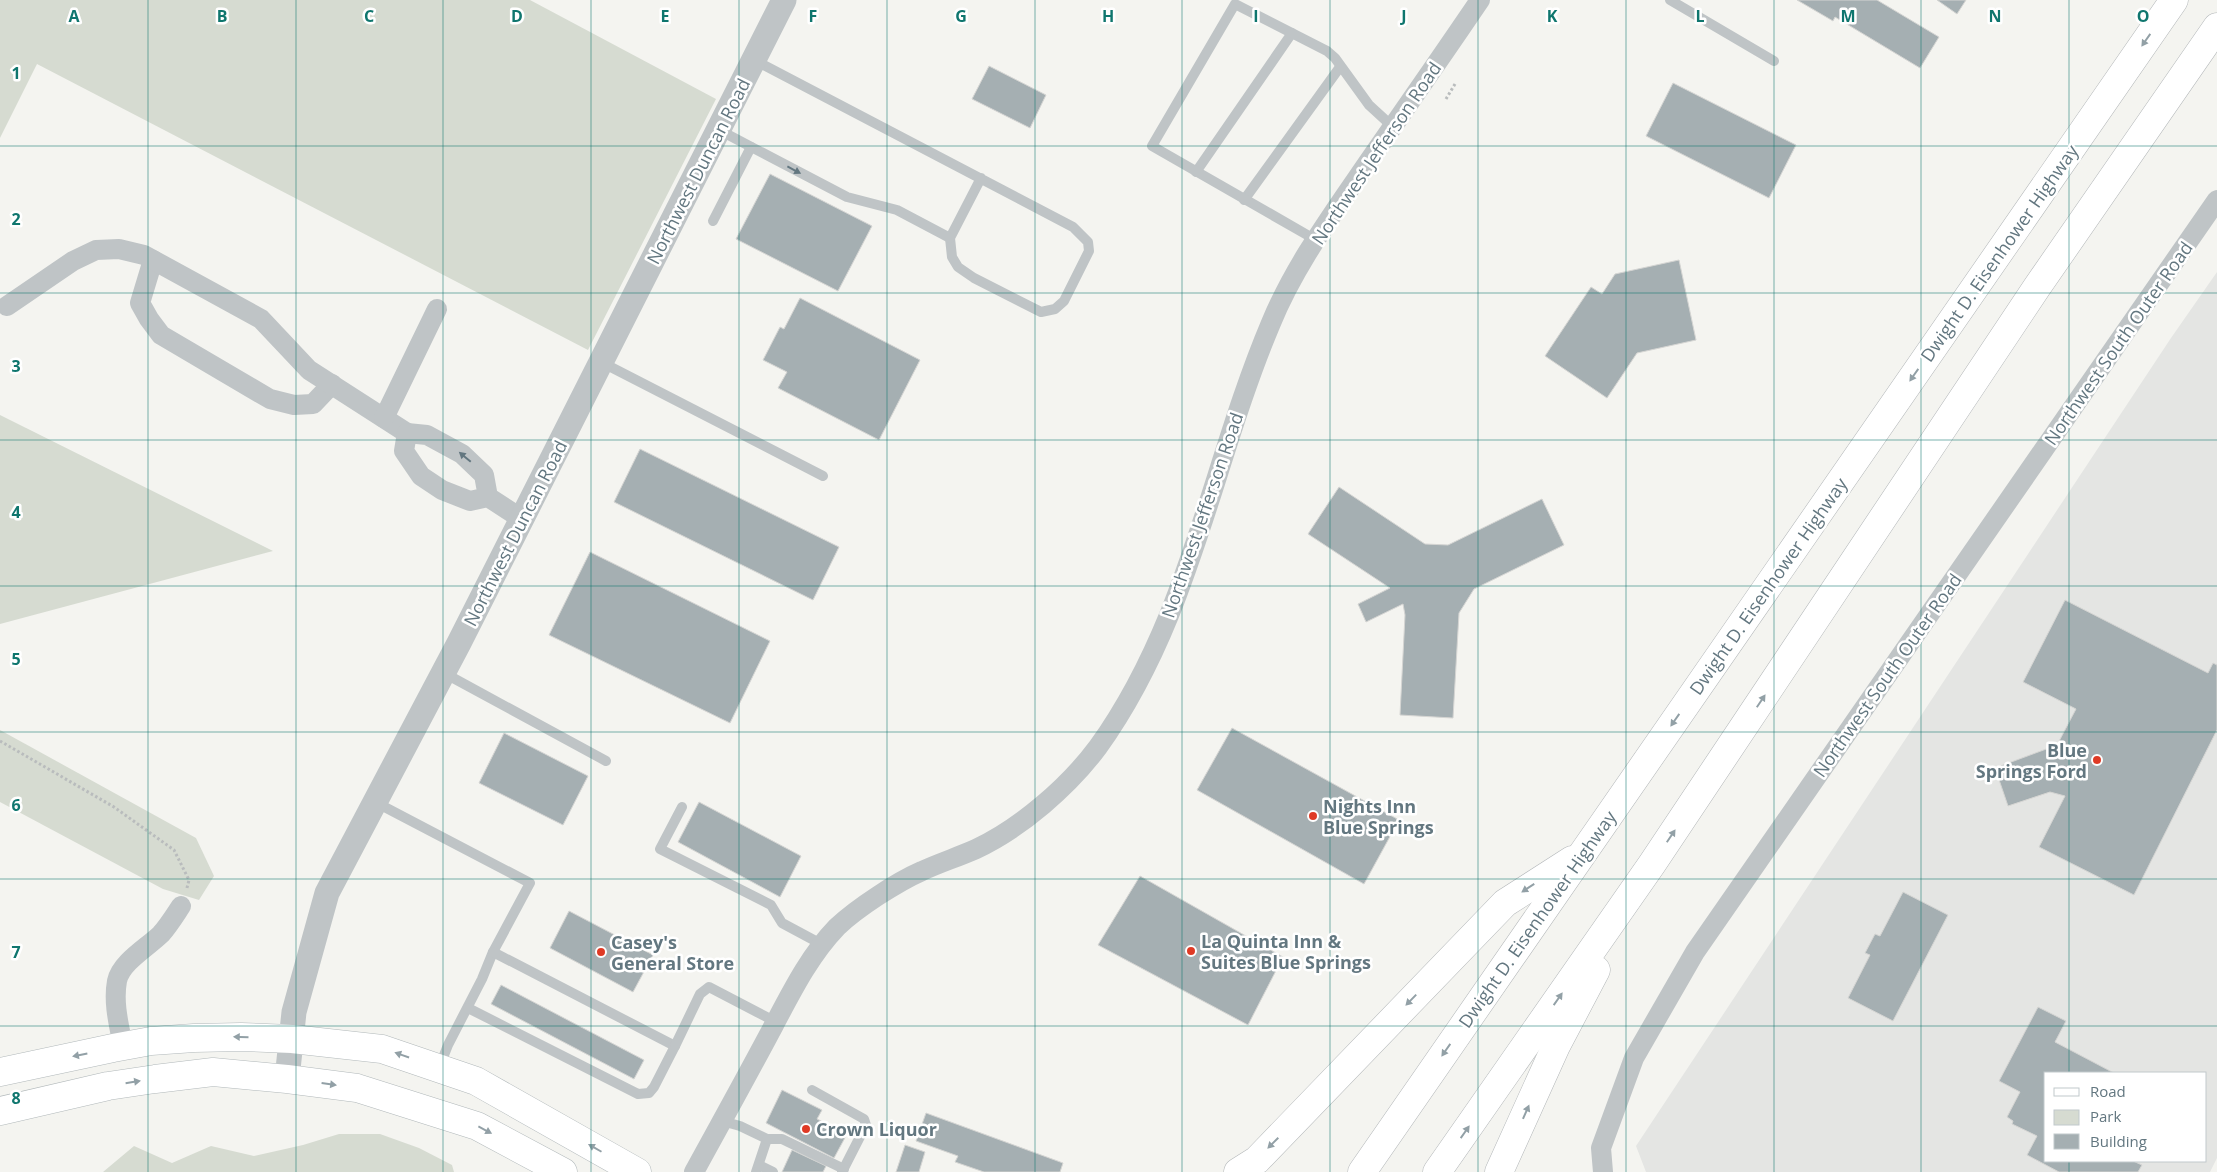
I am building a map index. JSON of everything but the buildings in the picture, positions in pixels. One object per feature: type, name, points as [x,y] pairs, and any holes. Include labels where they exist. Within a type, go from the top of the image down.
[{"type":"main road","name":"Dwight D. Eisenhower Highway","points":[[1362,1172],[2174,0]]},
{"type":"main road","points":[[1437,1172],[1652,864],[2037,287],[2217,27]]},
{"type":"main road","points":[[1238,1172],[1256,1160],[1505,903],[1584,852]]},
{"type":"main road","points":[[1500,1172],[1556,1046],[1652,864]]},
{"type":"main road","points":[[0,1072],[123,1046],[152,1041],[194,1038],[241,1036],[292,1039],[382,1049],[476,1080],[637,1172]]},
{"type":"main road","points":[[0,1111],[108,1086],[154,1078],[213,1072],[287,1079],[357,1088],[477,1126],[563,1172]]},
{"type":"street","name":"Northwest Duncan Road","points":[[287,1079],[294,1012],[327,893],[444,673],[784,0]]},
{"type":"street","name":"Northwest Jefferson Road","points":[[694,1172],[776,1022],[786,1000],[812,959],[838,926],[877,897],[918,872],[978,848],[1021,821],[1060,789],[1097,748],[1130,698],[1163,629],[1190,564],[1248,379],[1272,321],[1296,271],[1480,0]]},
{"type":"street","name":"Northwest South Outer Road","points":[[1603,1172],[1601,1148],[1634,1058],[1695,952],[2217,200]]},
{"type":"street","points":[[7,306],[73,261],[96,250],[119,249],[144,255],[261,319],[309,370],[407,433],[427,435],[462,454],[484,475],[488,497],[522,519]]},
{"type":"street","points":[[153,260],[140,303],[149,320],[161,335],[270,399],[294,405],[313,404],[332,384]]},
{"type":"street","points":[[384,418],[437,309]]},
{"type":"street","points":[[407,433],[404,451],[421,476],[442,490],[470,502],[488,497]]},
{"type":"street","points":[[123,1046],[116,1000],[117,979],[133,957],[162,932],[181,906]]},
{"type":"lane","points":[[1670,0],[1774,61]]},
{"type":"lane","points":[[1316,240],[1152,146],[1235,4],[1327,52],[1369,105],[1393,127]]},
{"type":"lane","points":[[1196,172],[1292,33]]},
{"type":"lane","points":[[754,60],[981,178],[1073,228],[1088,242],[1089,251],[1064,301],[1056,309],[1041,312],[974,278],[958,267],[952,257],[950,238],[981,178]]},
{"type":"lane","points":[[1244,200],[1340,67]]},
{"type":"lane","points":[[719,130],[847,197],[897,210],[950,238]]},
{"type":"lane","points":[[714,220],[751,147]]},
{"type":"lane","points":[[601,362],[823,476]]},
{"type":"lane","points":[[444,673],[606,761]]},
{"type":"lane","points":[[375,802],[530,883],[493,952],[468,1008],[448,1045],[439,1068]]},
{"type":"lane","points":[[682,807],[660,848],[772,905],[782,923],[823,945]]},
{"type":"lane","points":[[493,952],[675,1046]]},
{"type":"lane","points":[[468,1008],[638,1094],[649,1093],[654,1087],[700,994],[709,988],[776,1022]]},
{"type":"lane","points":[[722,1121],[740,1126],[767,1139],[782,1139],[843,1170],[866,1125],[864,1119],[812,1090]]},
{"type":"lane","points":[[767,1139],[758,1168],[773,1172]]},
{"type":"path","points":[[1446,99],[1455,84]]},
{"type":"path","points":[[0,741],[17,749],[114,807],[174,850],[189,880],[181,906]]},
{"type":"shaded area","points":[[2217,272],[2217,1158],[2210,1172],[1646,1172],[1636,1146],[2171,338]]},
{"type":"green space","points":[[0,0],[530,0],[716,99],[588,350],[37,64],[0,138]]},
{"type":"green space","points":[[0,415],[273,551],[0,624]]},
{"type":"green space","points":[[0,730],[196,838],[214,876],[199,900],[163,889],[0,802]]},
{"type":"green space","points":[[339,1134],[380,1134],[419,1148],[452,1165],[454,1172],[103,1172],[134,1146],[172,1163],[211,1146],[254,1156],[303,1145]]},
{"type":"place","name":"Blue Springs Ford","points":[[2097,760]]},
{"type":"place","name":"Nights Inn Blue Springs","points":[[1313,816]]},
{"type":"place","name":"La Quinta Inn & Suites Blue Springs","points":[[1191,951]]},
{"type":"place","name":"Casey's General Store","points":[[601,952]]},
{"type":"place","name":"Crown Liquor","points":[[806,1129]]}]
